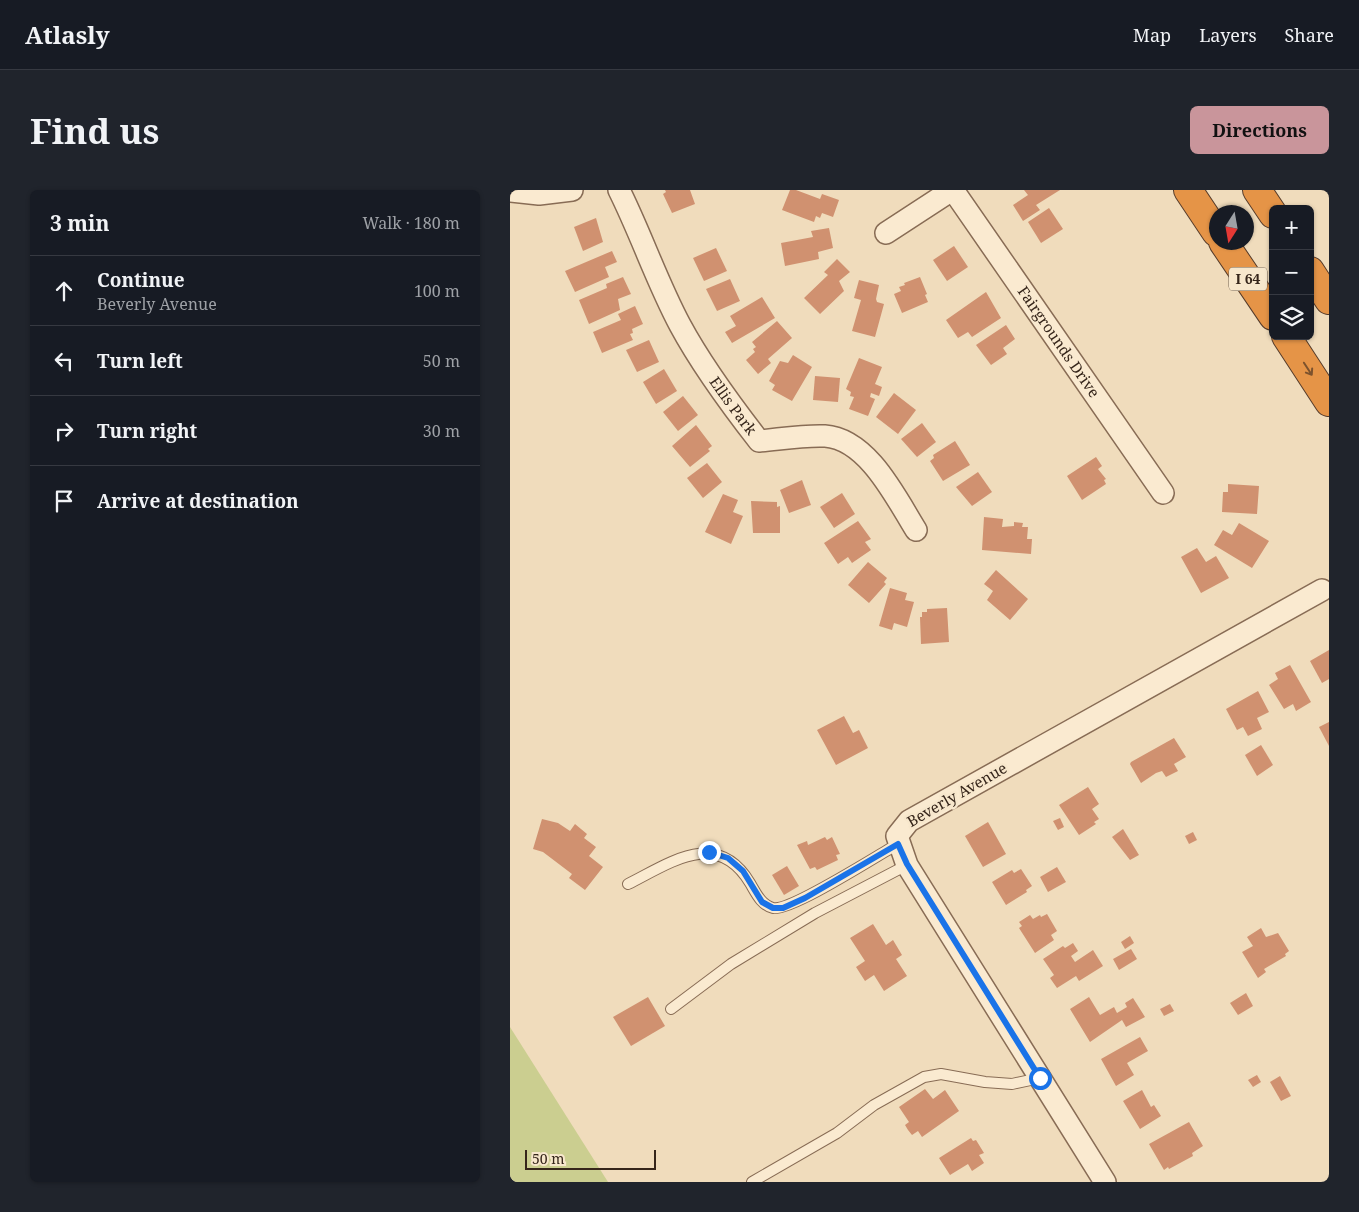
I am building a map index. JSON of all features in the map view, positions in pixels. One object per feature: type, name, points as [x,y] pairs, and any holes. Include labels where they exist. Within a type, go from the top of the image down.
[{"type":"highway","points":[[1188,190],[1209,222]]},
{"type":"highway","points":[[1257,190],[1269,208]]},
{"type":"highway","name":"I 64","points":[[1229,250],[1269,310]]},
{"type":"highway","points":[[1314,277],[1329,300]]},
{"type":"highway","points":[[1289,340],[1329,402]]},
{"type":"street","points":[[510,190],[540,194],[572,190]]},
{"type":"street","name":"Ellis Park","points":[[618,190],[638,228],[679,323],[698,357],[760,441],[826,436],[846,442],[862,453],[878,470],[916,530]]},
{"type":"street","points":[[886,233],[953,190]]},
{"type":"street","name":"Fairgrounds Drive","points":[[953,190],[1163,493]]},
{"type":"street","name":"Beverly Avenue","points":[[1105,1182],[907,864],[898,844],[897,836],[908,821],[1322,590]]},
{"type":"lane","points":[[628,884],[688,854],[709,852],[728,858],[743,871],[762,902],[773,908],[783,908],[805,898],[898,844]]},
{"type":"lane","points":[[671,1009],[731,964],[814,913],[907,864]]},
{"type":"lane","points":[[752,1182],[837,1133],[874,1105],[924,1077],[942,1074],[985,1082],[1012,1084],[1040,1078]]},
{"type":"green space","points":[[510,1027],[608,1182],[510,1182]]},
{"type":"building","points":[[665,190],[690,190],[695,204],[672,213],[663,194],[666,192]]},
{"type":"building","points":[[790,190],[796,190],[820,199],[822,194],[839,200],[833,217],[822,213],[820,218],[816,216],[814,222],[782,210]]},
{"type":"building","points":[[1024,190],[1060,190],[1036,205],[1040,210],[1023,221],[1013,205],[1028,195]]},
{"type":"building","points":[[1049,208],[1063,229],[1041,243],[1028,222]]},
{"type":"building","points":[[596,218],[603,242],[583,251],[574,227]]},
{"type":"building","points":[[829,228],[833,248],[818,252],[819,259],[785,266],[781,243],[813,237],[811,231]]},
{"type":"building","points":[[954,246],[968,267],[947,281],[933,260]]},
{"type":"building","points":[[716,248],[727,271],[704,281],[693,258]]},
{"type":"building","points":[[612,251],[617,262],[605,267],[609,277],[575,292],[565,271]]},
{"type":"building","points":[[837,259],[850,272],[839,281],[844,291],[820,314],[804,298],[828,275],[824,272]]},
{"type":"building","points":[[623,277],[631,294],[618,299],[620,310],[589,324],[579,300],[607,288],[606,284]]},
{"type":"building","points":[[920,277],[928,302],[902,313],[894,294],[901,291],[899,287],[905,285],[904,283]]},
{"type":"building","points":[[730,279],[740,301],[717,311],[706,289]]},
{"type":"building","points":[[859,280],[879,285],[876,299],[877,302],[884,304],[875,337],[852,331],[861,300],[854,298]]},
{"type":"building","points":[[986,292],[1001,318],[972,337],[968,332],[958,338],[946,320]]},
{"type":"building","points":[[762,297],[775,318],[732,343],[725,332],[736,326],[730,316]]},
{"type":"building","points":[[635,306],[643,324],[632,329],[633,333],[630,334],[633,340],[602,353],[593,332],[621,320],[618,314]]},
{"type":"building","points":[[777,321],[792,338],[768,359],[771,363],[758,374],[746,360],[755,352],[753,349],[756,347],[752,342]]},
{"type":"building","points":[[1006,325],[1015,339],[1003,348],[1007,354],[991,365],[976,345]]},
{"type":"building","points":[[649,340],[659,362],[637,372],[626,350]]},
{"type":"building","points":[[793,355],[812,367],[792,401],[772,390],[775,385],[769,381],[780,361],[788,363]]},
{"type":"building","points":[[859,358],[882,367],[875,384],[882,387],[879,396],[871,393],[870,397],[875,399],[868,416],[849,409],[854,397],[850,396],[851,392],[846,389]]},
{"type":"building","points":[[664,369],[677,391],[656,404],[643,382]]},
{"type":"building","points":[[815,376],[840,378],[838,402],[813,400]]},
{"type":"building","points":[[894,393],[916,410],[898,434],[876,417]]},
{"type":"building","points":[[683,396],[698,415],[678,431],[663,412]]},
{"type":"building","points":[[922,423],[936,442],[917,457],[901,439]]},
{"type":"building","points":[[696,425],[712,446],[708,449],[710,451],[690,467],[672,446]]},
{"type":"building","points":[[955,441],[970,465],[943,481],[930,461],[934,458],[933,455]]},
{"type":"building","points":[[1096,457],[1102,466],[1098,469],[1106,479],[1104,480],[1106,484],[1082,500],[1067,476]]},
{"type":"building","points":[[707,463],[722,482],[703,498],[687,478]]},
{"type":"building","points":[[978,472],[992,492],[972,506],[956,487]]},
{"type":"building","points":[[802,480],[811,505],[789,513],[780,490]]},
{"type":"building","points":[[1228,484],[1259,486],[1257,514],[1222,512],[1223,492],[1228,492]]},
{"type":"building","points":[[842,493],[855,514],[834,528],[820,507]]},
{"type":"building","points":[[723,494],[738,500],[733,512],[743,516],[731,544],[705,532]]},
{"type":"building","points":[[751,501],[777,502],[777,507],[780,506],[780,533],[753,533]]},
{"type":"building","points":[[984,517],[1003,519],[1002,527],[1014,526],[1014,522],[1023,523],[1022,527],[1028,527],[1027,539],[1032,539],[1031,554],[982,550]]},
{"type":"building","points":[[858,521],[871,539],[865,542],[871,550],[852,563],[848,557],[838,564],[824,543]]},
{"type":"building","points":[[1239,523],[1269,541],[1252,568],[1214,545],[1223,530],[1232,535]]},
{"type":"building","points":[[1197,548],[1206,562],[1216,556],[1229,578],[1201,593],[1181,557]]},
{"type":"building","points":[[868,562],[887,578],[884,582],[886,584],[869,603],[848,585]]},
{"type":"building","points":[[996,570],[1028,599],[1010,620],[987,600],[993,591],[984,584]]},
{"type":"building","points":[[890,588],[907,593],[905,600],[914,602],[907,627],[894,623],[892,630],[879,626]]},
{"type":"building","points":[[947,608],[949,642],[921,644],[920,617],[922,617],[922,612],[927,612],[927,609]]},
{"type":"building","points":[[1329,650],[1329,679],[1322,683],[1310,661]]},
{"type":"building","points":[[1290,665],[1311,702],[1296,711],[1293,704],[1284,709],[1269,685],[1278,679],[1275,673]]},
{"type":"building","points":[[1258,691],[1269,712],[1257,718],[1262,729],[1248,736],[1243,727],[1237,730],[1226,709]]},
{"type":"building","points":[[844,716],[853,733],[859,730],[868,748],[836,765],[817,730]]},
{"type":"building","points":[[1329,722],[1329,746],[1319,727]]},
{"type":"building","points":[[1174,738],[1186,757],[1174,764],[1178,771],[1166,777],[1162,771],[1141,783],[1130,764],[1131,762]]},
{"type":"building","points":[[1261,745],[1273,765],[1257,776],[1245,755]]},
{"type":"building","points":[[1088,787],[1099,804],[1092,809],[1099,819],[1094,822],[1096,824],[1079,835],[1059,805]]},
{"type":"building","points":[[1060,818],[1064,827],[1058,830],[1053,821]]},
{"type":"building","points":[[542,819],[558,823],[570,831],[575,824],[587,834],[584,838],[596,847],[589,856],[603,867],[585,890],[569,878],[572,874],[543,852],[533,849]]},
{"type":"building","points":[[988,822],[1006,854],[983,867],[965,836]]},
{"type":"building","points":[[1123,829],[1139,855],[1130,860],[1112,837]]},
{"type":"building","points":[[1193,832],[1197,840],[1189,844],[1185,836]]},
{"type":"building","points":[[825,837],[827,840],[832,837],[840,854],[836,855],[838,860],[817,870],[815,867],[810,869],[797,845],[807,841],[808,845]]},
{"type":"building","points":[[787,866],[799,886],[784,895],[772,875]]},
{"type":"building","points":[[1057,867],[1066,882],[1048,892],[1040,877]]},
{"type":"building","points":[[1021,869],[1032,886],[1026,890],[1027,892],[1006,905],[992,882],[1012,870],[1014,873]]},
{"type":"building","points":[[1047,914],[1057,931],[1051,935],[1054,940],[1035,953],[1019,928],[1022,926],[1019,922],[1030,915],[1033,919]]},
{"type":"building","points":[[873,924],[886,945],[893,940],[902,955],[896,959],[907,976],[884,991],[874,975],[865,981],[856,967],[865,961],[850,938]]},
{"type":"building","points":[[1261,928],[1266,937],[1278,933],[1289,951],[1285,954],[1286,956],[1264,969],[1266,972],[1258,978],[1242,952],[1253,946],[1247,937]]},
{"type":"building","points":[[1130,936],[1134,943],[1125,949],[1121,942]]},
{"type":"building","points":[[1073,943],[1078,951],[1071,956],[1075,962],[1093,950],[1103,966],[1079,981],[1076,976],[1057,988],[1050,978],[1054,975],[1043,959],[1063,946],[1065,948]]},
{"type":"building","points":[[1131,949],[1137,959],[1119,970],[1113,959]]},
{"type":"building","points":[[1246,993],[1253,1006],[1238,1015],[1230,1003]]},
{"type":"building","points":[[648,997],[665,1026],[631,1046],[613,1017]]},
{"type":"building","points":[[1089,997],[1100,1015],[1114,1007],[1117,1013],[1127,1007],[1125,1003],[1133,998],[1145,1017],[1126,1027],[1122,1020],[1090,1042],[1070,1009]]},
{"type":"building","points":[[1170,1004],[1174,1011],[1164,1016],[1160,1009]]},
{"type":"building","points":[[1140,1037],[1148,1051],[1127,1063],[1134,1075],[1116,1086],[1101,1059]]},
{"type":"building","points":[[1257,1075],[1261,1082],[1253,1087],[1248,1080]]},
{"type":"building","points":[[1280,1076],[1291,1096],[1281,1101],[1270,1082]]},
{"type":"building","points":[[925,1089],[933,1099],[945,1090],[959,1111],[922,1137],[918,1131],[912,1135],[908,1130],[905,1125],[909,1122],[899,1107]]},
{"type":"building","points":[[1142,1090],[1151,1107],[1154,1105],[1161,1116],[1140,1129],[1123,1101]]},
{"type":"building","points":[[1189,1122],[1203,1146],[1192,1153],[1193,1156],[1164,1170],[1149,1144]]},
{"type":"building","points":[[971,1138],[973,1141],[976,1140],[984,1153],[979,1155],[984,1163],[972,1171],[968,1164],[950,1175],[939,1158]]},
{"type":"route","points":[[709,852],[728,858],[743,871],[762,902],[773,908],[783,908],[805,898],[898,844],[907,864],[1040,1078]]}]
